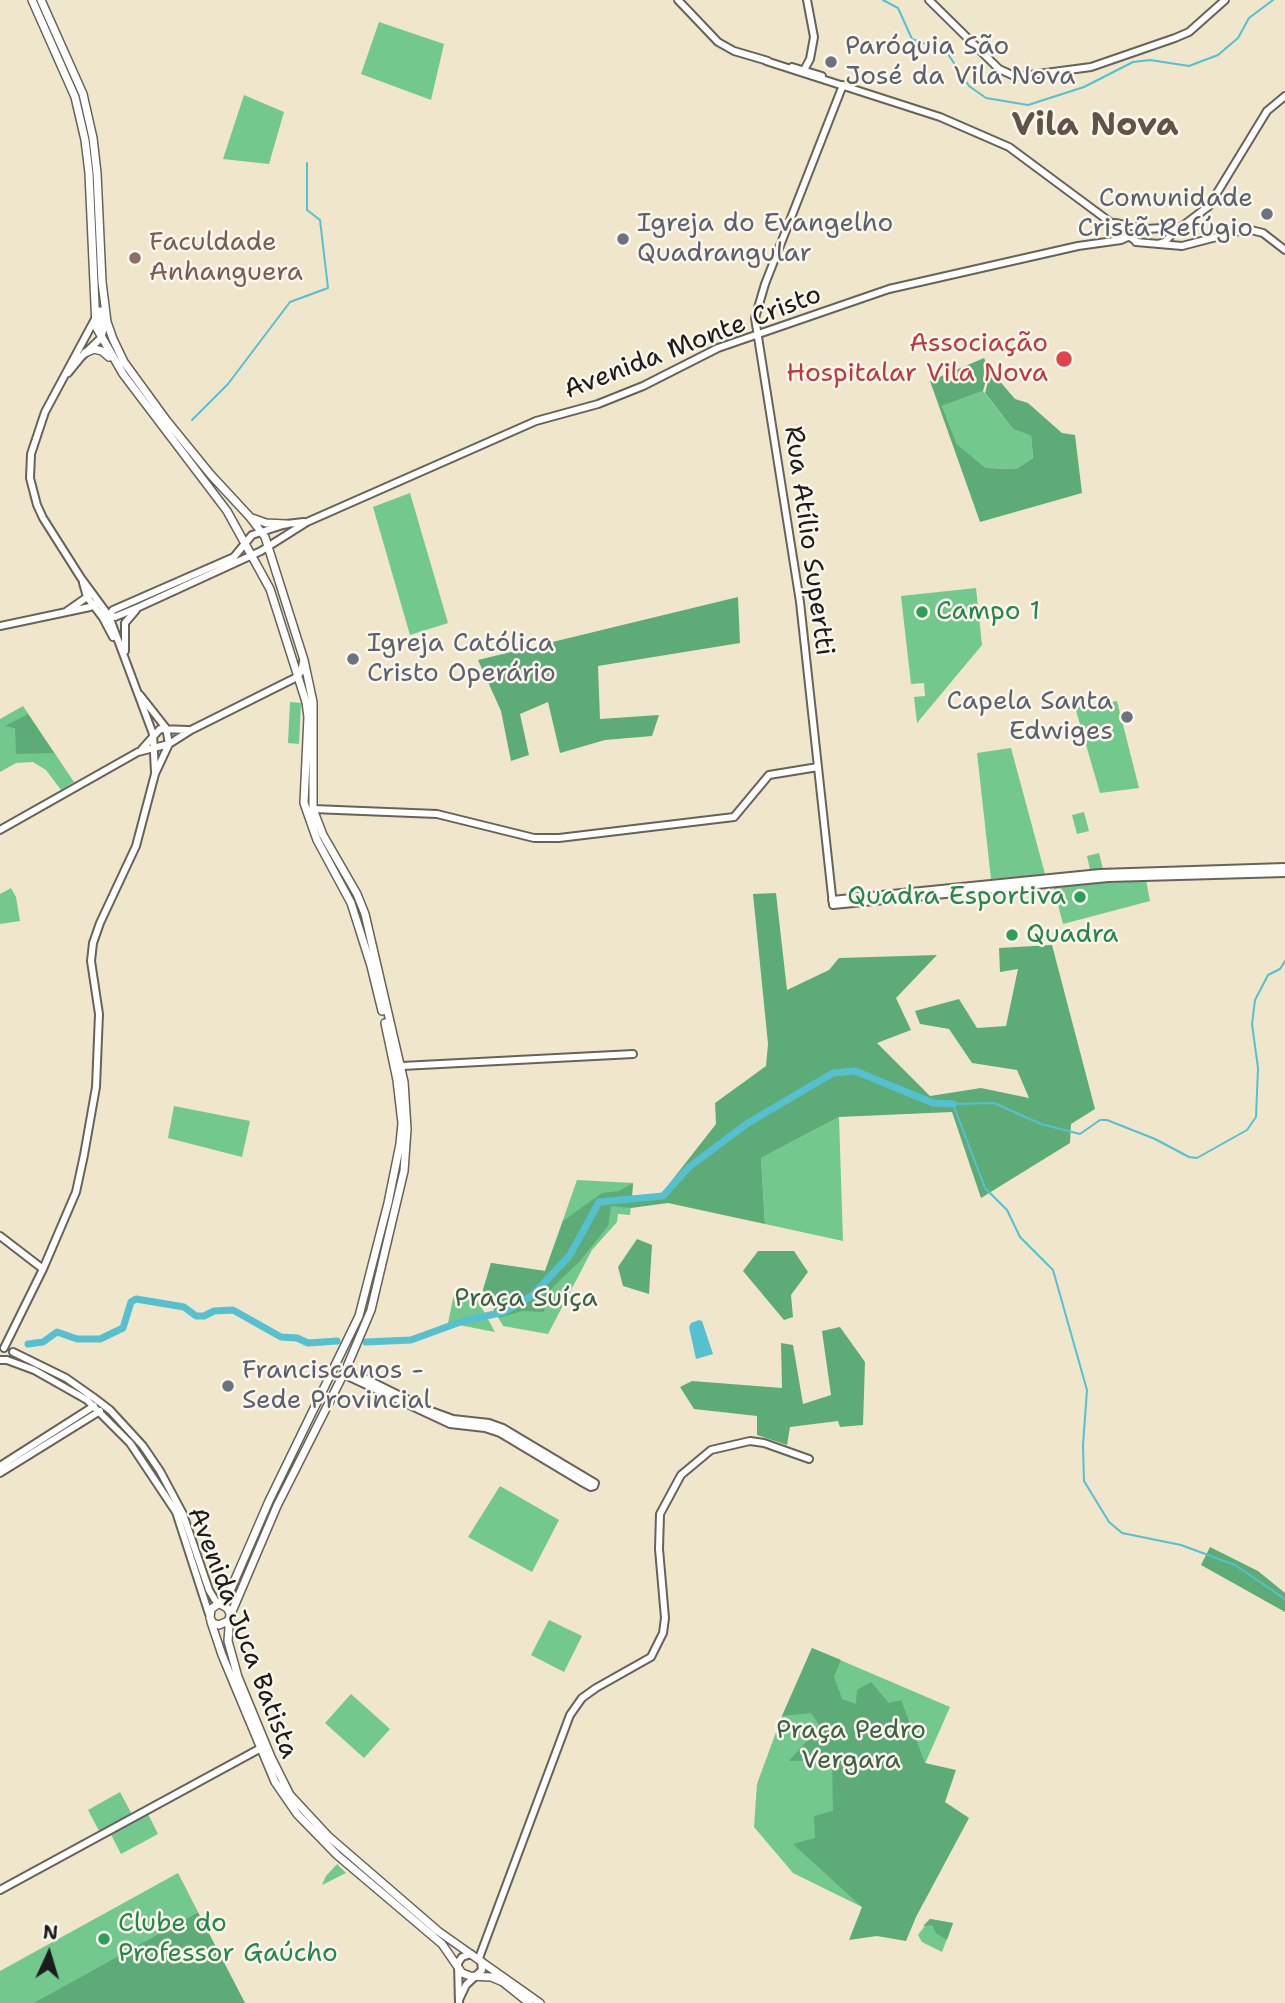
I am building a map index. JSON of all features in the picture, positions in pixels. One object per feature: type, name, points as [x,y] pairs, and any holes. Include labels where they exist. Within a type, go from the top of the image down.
[{"type":"main road","points":[[32,0],[75,97],[85,140],[91,204],[95,319],[101,338],[115,362],[227,511],[273,596],[299,675],[308,717],[304,803],[317,840],[356,903]]},
{"type":"main road","points":[[41,0],[83,94],[93,138],[101,272]]},
{"type":"main road","points":[[678,0],[718,42],[734,51],[957,124],[1009,147],[1137,242]]},
{"type":"main road","points":[[806,73],[814,37],[807,0]]},
{"type":"main road","points":[[929,0],[999,69],[1012,75],[1023,76],[1091,67],[1175,38],[1189,32],[1225,0]]},
{"type":"main road","points":[[810,59],[813,70],[818,75]]},
{"type":"main road","points":[[806,73],[841,85]]},
{"type":"main road","name":"Rua Atílio Supertti","points":[[841,85],[765,284],[755,318],[800,601],[832,902],[1016,884]]},
{"type":"main road","points":[[1158,244],[1165,242],[1201,214],[1215,198],[1267,111],[1285,96]]},
{"type":"main road","points":[[91,204],[94,225],[100,231]]},
{"type":"main road","points":[[1103,218],[1121,226],[1146,229],[1185,226]]},
{"type":"main road","points":[[1265,224],[1263,233],[1285,250]]},
{"type":"main road","name":"Avenida Monte Cristo","points":[[1106,243],[1146,229]]},
{"type":"main road","name":"Avenida Monte Cristo","points":[[307,522],[286,524],[252,535],[234,557],[113,610],[109,616],[115,617],[139,607],[252,555],[307,522],[537,421],[598,404],[634,390],[703,355],[911,283],[1078,246],[1137,242],[1175,246],[1195,244],[1238,229],[1263,233]]},
{"type":"main road","points":[[1159,230],[1169,237],[1175,246]]},
{"type":"main road","points":[[93,246],[98,248],[108,328],[124,362],[211,475],[263,532],[304,660],[314,713],[313,809],[356,903],[369,941],[398,1067],[407,1129],[404,1171],[371,1310],[345,1371],[276,1506],[228,1621],[222,1625],[216,1624],[210,1618],[211,1609],[227,1598],[269,1501],[359,1316],[396,1169],[402,1123],[398,1067],[391,1049],[369,941]]},
{"type":"main road","points":[[65,377],[101,338],[102,282]]},
{"type":"main road","points":[[95,319],[39,426],[30,454],[29,469],[37,505],[81,578],[125,660]]},
{"type":"main road","points":[[85,353],[94,349],[102,351],[115,362]]},
{"type":"main road","points":[[249,516],[266,523],[286,524]]},
{"type":"main road","points":[[95,604],[109,616],[140,695],[153,734],[155,774]]},
{"type":"main road","points":[[95,604],[109,616],[115,641]]},
{"type":"main road","points":[[0,626],[95,604]]},
{"type":"main road","points":[[66,612],[95,604]]},
{"type":"main road","points":[[125,660],[125,623],[139,607]]},
{"type":"main road","points":[[0,830],[143,750],[169,744],[191,730],[262,696],[299,675],[304,660]]},
{"type":"main road","points":[[6,1350],[11,1358],[4,1360],[1,1356],[76,1192],[96,1087],[99,1014],[91,961],[93,943],[136,846],[155,774],[169,744],[166,728],[140,695]]},
{"type":"main road","points":[[143,750],[153,734],[160,729],[191,730]]},
{"type":"main road","points":[[143,750],[155,760]]},
{"type":"main road","points":[[313,809],[437,814],[534,838],[559,838],[734,817],[769,775],[818,766]]},
{"type":"main road","points":[[1016,884],[1100,873],[1285,867]]},
{"type":"main road","points":[[1016,884],[1108,878],[1285,873]]},
{"type":"main road","points":[[398,1067],[634,1054]]},
{"type":"main road","points":[[0,1236],[43,1269]]},
{"type":"main road","name":"Avenida Juca Batista","points":[[6,1350],[56,1373],[110,1410],[160,1471],[183,1514],[209,1590],[215,1600],[227,1608],[230,1616],[228,1642],[238,1677],[290,1795],[328,1836],[438,1931],[540,2003]]},
{"type":"main road","name":"Avenida Juca Batista","points":[[4,1360],[56,1381],[97,1408],[130,1443],[176,1512],[222,1655],[281,1792],[309,1828],[442,1944],[457,1966]]},
{"type":"main road","points":[[332,1375],[345,1371],[450,1424],[485,1428],[500,1433],[570,1472]]},
{"type":"main road","points":[[0,1471],[97,1408]]},
{"type":"main road","points":[[459,2003],[466,1985],[482,1970],[477,1957],[570,1715],[582,1698],[651,1657],[663,1633],[665,1618],[659,1549],[660,1514],[681,1475],[711,1450],[750,1441],[764,1443],[809,1459]]},
{"type":"main road","points":[[295,1450],[294,1457],[298,1462]]},
{"type":"main road","points":[[0,1890],[261,1748]]},
{"type":"main road","points":[[459,2003],[457,1966],[462,1957],[477,1957]]},
{"type":"main road","points":[[457,1966],[466,1975],[491,1977],[503,1982],[529,2003]]},
{"type":"green space","points":[[379,22],[444,44],[431,100],[361,74]]},
{"type":"green space","points":[[244,95],[284,112],[269,164],[223,159]]},
{"type":"green space","points":[[984,358],[989,369],[983,391],[942,406],[957,444],[986,468],[1016,469],[1033,458],[1031,436],[1013,429],[985,393],[991,371],[1015,399],[1028,403],[1062,433],[1075,435],[1082,493],[980,522],[930,381]]},
{"type":"green space","points":[[983,391],[1013,429],[1031,436],[1033,458],[1016,469],[986,468],[957,444],[942,406]]},
{"type":"green space","points":[[410,493],[448,623],[410,635],[373,507]]},
{"type":"green space","points":[[976,588],[982,645],[917,723],[914,697],[925,696],[924,683],[911,684],[901,596]]},
{"type":"green space","points":[[738,597],[740,643],[598,666],[600,719],[659,715],[652,736],[605,740],[560,753],[548,702],[520,714],[529,755],[511,761],[501,711],[478,660]]},
{"type":"green space","points":[[1117,701],[1139,788],[1100,793],[1075,707]]},
{"type":"green space","points":[[290,702],[301,703],[299,744],[288,743]]},
{"type":"green space","points":[[23,706],[74,782],[61,790],[46,770],[33,762],[16,763],[0,772],[0,719]]},
{"type":"green space","points":[[28,714],[54,753],[16,754],[15,728],[5,726]]},
{"type":"green space","points":[[1011,748],[1045,874],[991,879],[977,753]]},
{"type":"green space","name":"Quadra Esportiva","points":[[1084,812],[1089,831],[1077,834],[1072,815]]},
{"type":"green space","points":[[1099,853],[1103,869],[1090,870],[1087,856]]},
{"type":"green space","points":[[1115,879],[1146,880],[1150,901],[1063,924],[1053,885]]},
{"type":"green space","points":[[11,888],[16,897],[20,921],[0,924],[0,894]]},
{"type":"green space","points":[[776,893],[787,990],[829,970],[839,958],[937,955],[896,998],[911,1030],[877,1043],[930,1096],[981,1088],[1029,1098],[1017,1070],[972,1063],[949,1029],[920,1024],[915,1011],[959,999],[977,1028],[1006,1026],[1018,969],[1000,972],[999,948],[1052,945],[1095,1109],[1071,1124],[1070,1143],[981,1198],[952,1112],[839,1117],[761,1158],[765,1224],[668,1203],[631,1208],[611,1206],[608,1226],[580,1261],[547,1293],[544,1312],[522,1311],[499,1318],[483,1290],[491,1263],[545,1271],[563,1221],[602,1193],[619,1191],[633,1183],[632,1197],[662,1193],[716,1124],[715,1103],[766,1066],[768,1044],[753,894]]},
{"type":"green space","points":[[174,1106],[250,1121],[242,1157],[168,1138]]},
{"type":"green space","points":[[839,1117],[843,1241],[765,1224],[761,1158]]},
{"type":"green space","name":"Praça Suíça","points":[[577,1180],[633,1183],[630,1215],[618,1214],[617,1222],[592,1250],[548,1334],[503,1326],[483,1290],[491,1263],[545,1271]]},
{"type":"green space","points":[[637,1239],[652,1245],[649,1294],[623,1286],[618,1267]]},
{"type":"green space","points":[[758,1251],[794,1251],[808,1272],[791,1295],[793,1317],[784,1320],[743,1271]]},
{"type":"green space","points":[[454,1294],[477,1299],[495,1332],[448,1323]]},
{"type":"green space","points":[[840,1327],[865,1362],[863,1425],[840,1427],[838,1421],[790,1427],[787,1445],[757,1435],[757,1416],[694,1409],[680,1387],[692,1381],[782,1388],[781,1343],[793,1345],[803,1404],[831,1395],[822,1331]]},
{"type":"green space","points":[[500,1486],[559,1520],[532,1572],[468,1537]]},
{"type":"green space","points":[[1210,1547],[1258,1571],[1285,1593],[1285,1612],[1201,1565]]},
{"type":"green space","points":[[549,1620],[582,1636],[564,1672],[531,1655]]},
{"type":"green space","name":"Praça Pedro Vergara","points":[[812,1648],[950,1707],[862,1907],[793,1873],[754,1827],[757,1784],[782,1716]]},
{"type":"green space","name":"Praça Pedro Vergara","points":[[812,1648],[841,1660],[834,1677],[842,1699],[856,1704],[857,1690],[871,1682],[889,1703],[901,1700],[925,1763],[956,1770],[945,1802],[969,1818],[906,1941],[877,1936],[849,1940],[862,1907],[793,1844],[815,1838],[814,1816],[833,1811],[832,1760],[789,1761],[820,1726],[811,1713],[782,1716]]},
{"type":"green space","points":[[351,1694],[390,1729],[364,1758],[325,1723]]},
{"type":"green space","points":[[120,1792],[135,1820],[148,1814],[158,1834],[121,1854],[107,1827],[99,1831],[88,1810]]},
{"type":"green space","points":[[337,1864],[346,1873],[322,1885],[326,1876]]},
{"type":"green space","name":"Clube do Professor Gaúcho","points":[[178,1873],[198,1912],[33,2003],[0,2003],[0,1971]]},
{"type":"green space","points":[[198,1912],[245,2003],[33,2003]]},
{"type":"green space","points":[[930,1919],[953,1923],[942,1952],[922,1942],[918,1935]]},
{"type":"green space","points":[[930,1919],[953,1923],[947,1940],[936,1933],[932,1925],[923,1926]]},
{"type":"water","points":[[702,1321],[713,1354],[696,1359],[689,1327],[691,1323]]},
{"type":"waterway","points":[[883,0],[898,8],[912,39],[946,51],[969,86],[986,98],[1028,105],[1084,87],[1133,62],[1150,60],[1189,66],[1218,55],[1238,38],[1249,18],[1273,0]]},
{"type":"waterway","points":[[192,420],[228,384],[290,302],[328,288],[320,220],[307,210],[307,163]]},
{"type":"waterway","points":[[1285,961],[1280,969],[1268,975],[1255,1000],[1252,1024],[1258,1068],[1256,1117],[1247,1130],[1197,1158],[1189,1157],[1155,1139],[1107,1120],[1100,1120],[1080,1134],[1041,1124],[994,1103],[953,1104],[985,1188],[1007,1210],[1020,1237],[1053,1270],[1087,1390],[1083,1445],[1084,1481],[1109,1522],[1122,1533],[1181,1545],[1235,1565],[1285,1599]]},
{"type":"waterway","points":[[366,1342],[411,1340],[463,1321],[504,1312],[533,1295],[570,1255],[599,1202],[663,1196],[689,1167],[748,1123],[833,1073],[855,1071],[933,1103],[953,1104]]},
{"type":"waterway","points":[[28,1344],[43,1342],[57,1332],[77,1339],[100,1339],[123,1328],[131,1302],[136,1299],[184,1307],[196,1316],[233,1310],[281,1337],[297,1338],[308,1343],[337,1341]]},
{"type":"place","name":"Paróquia São José da Vila Nova","points":[[831,62]]},
{"type":"place","name":"Comunidade Cristã Refúgio","points":[[1267,214]]},
{"type":"place","name":"Igreja do Evangelho Quadrangular","points":[[623,239]]},
{"type":"place","name":"Faculdade Anhanguera","points":[[135,258]]},
{"type":"place","name":"Associação Hospitalar Vila Nova","points":[[1064,359]]},
{"type":"place","name":"Campo 1","points":[[922,612]]},
{"type":"place","name":"Igreja Católica Cristo Operário","points":[[353,659]]},
{"type":"place","name":"Capela Santa Edwiges","points":[[1127,717]]},
{"type":"place","name":"Quadra Esportiva","points":[[1080,897]]},
{"type":"place","name":"Quadra","points":[[1012,935]]},
{"type":"place","name":"Franciscanos - Sede Provincial","points":[[228,1386]]},
{"type":"place","name":"Clube do Professor Gaúcho","points":[[104,1939]]},
{"type":"district","name":"Vila Nova","points":[[1095,126]]}]
